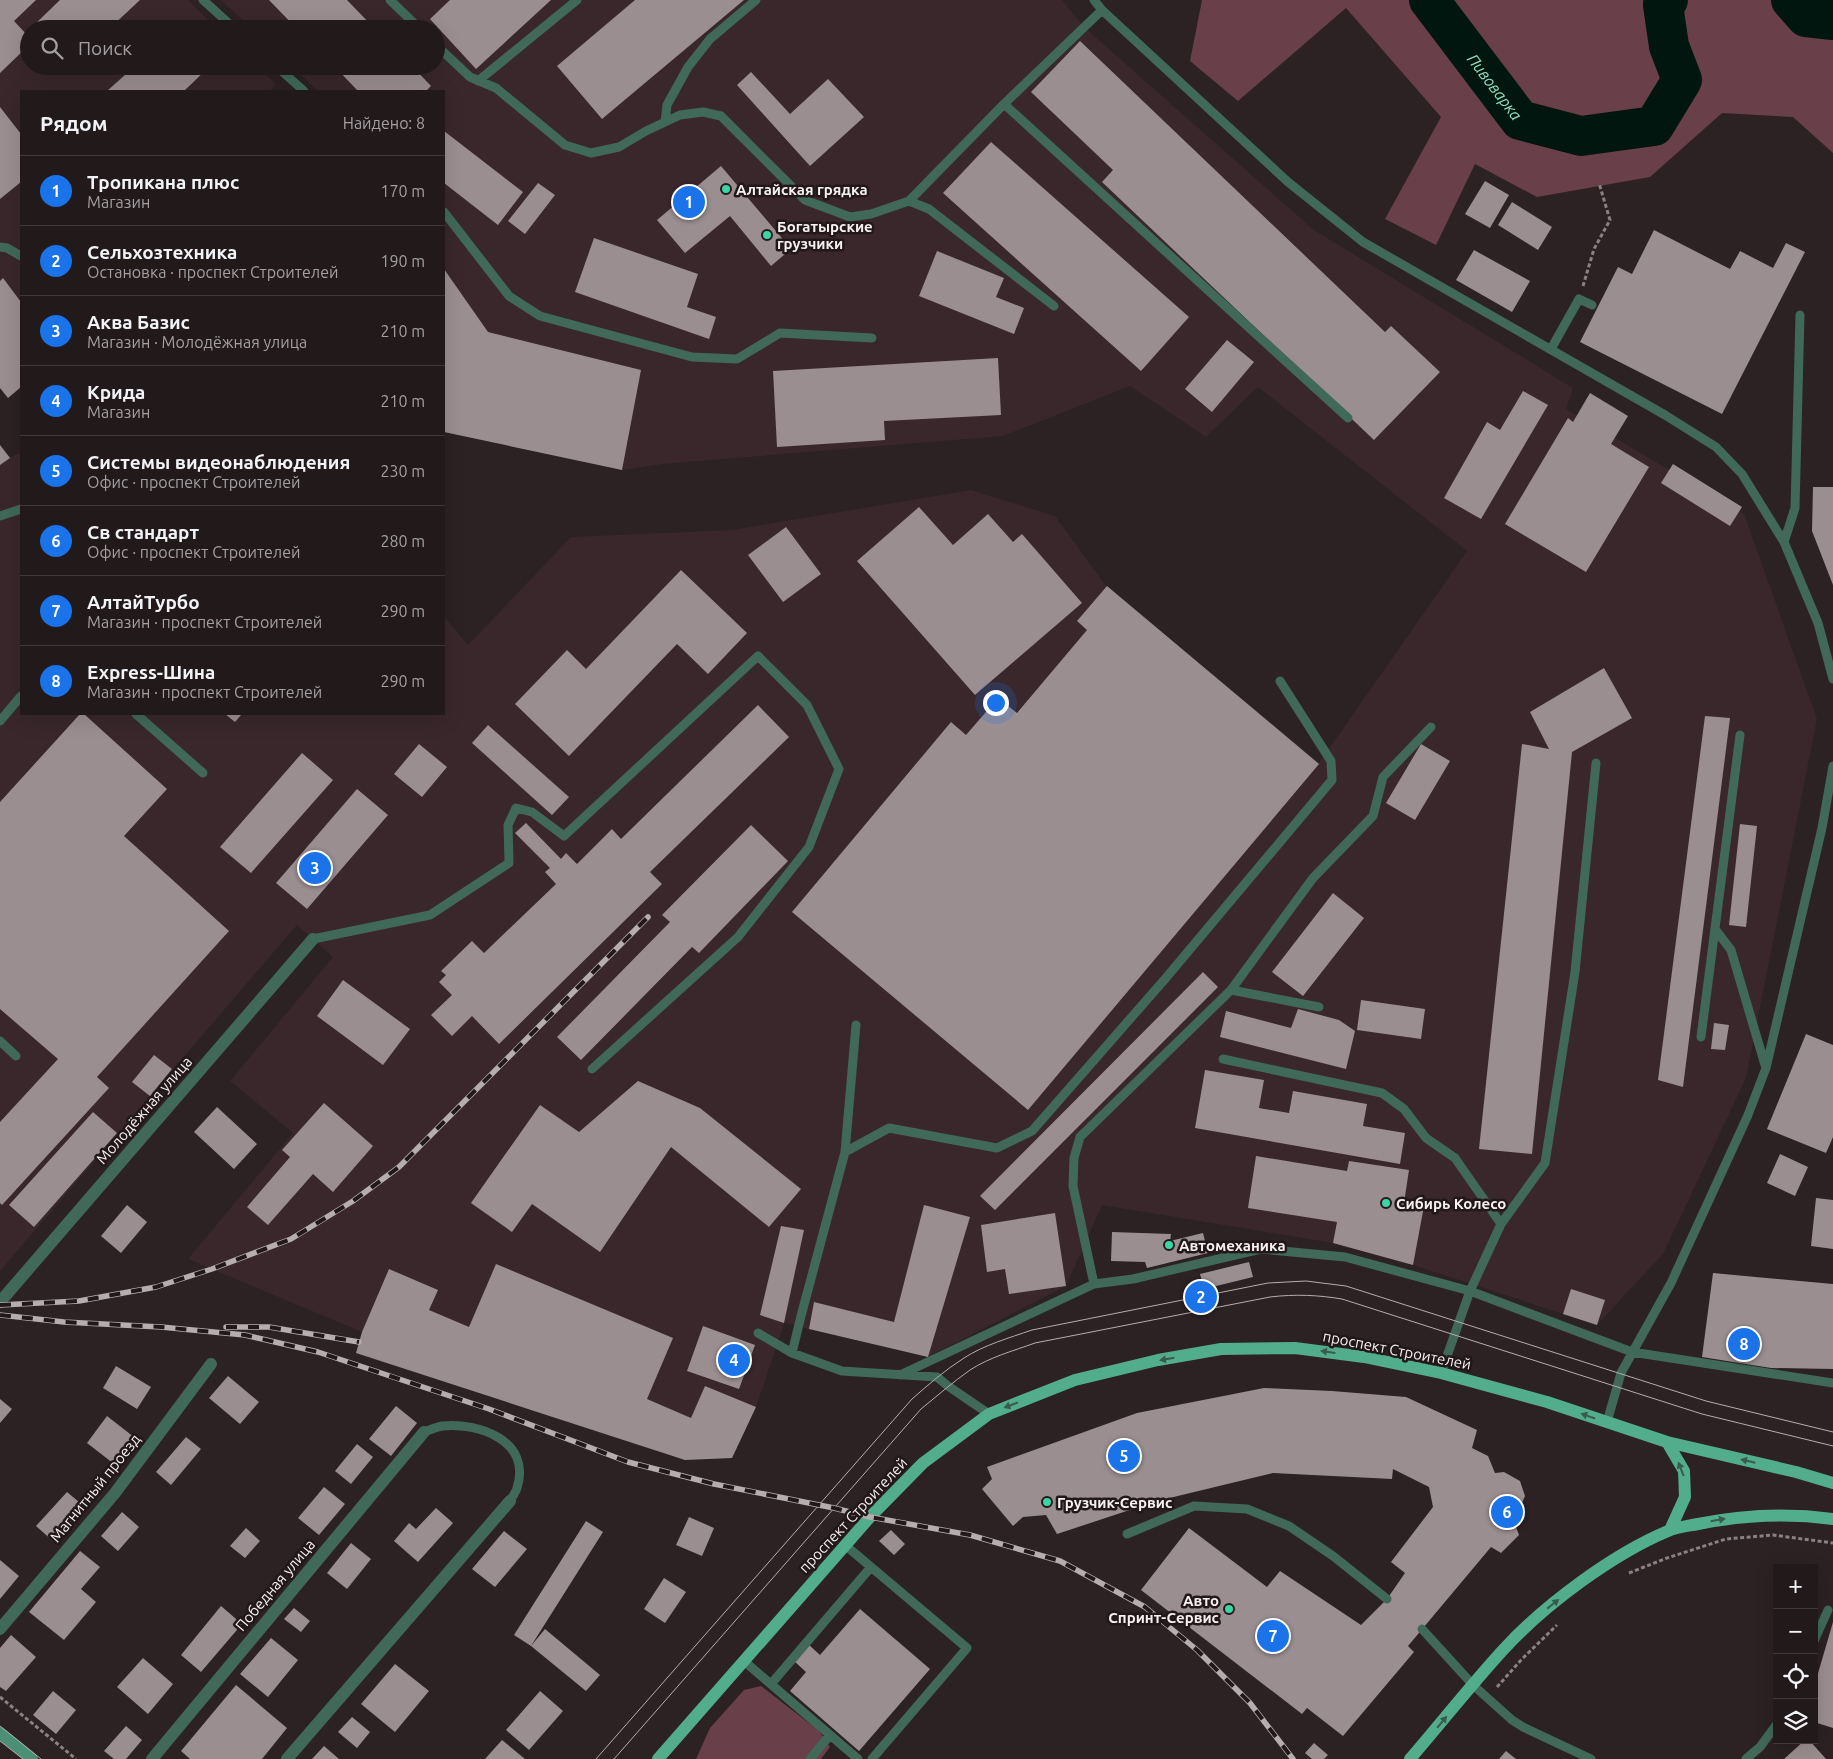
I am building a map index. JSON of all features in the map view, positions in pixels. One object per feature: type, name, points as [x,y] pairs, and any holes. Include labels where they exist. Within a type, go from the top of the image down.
[{"type":"main road","name":"проспект Строителей","points":[[658,1759],[845,1545],[899,1486],[923,1463],[988,1414],[1075,1380],[1158,1360],[1221,1349],[1295,1348],[1364,1357],[1441,1373],[1547,1402],[1667,1442],[1796,1472]]},
{"type":"main road","points":[[1667,1442],[1684,1471],[1685,1497],[1670,1530]]},
{"type":"main road","points":[[1796,1472],[1833,1475]]},
{"type":"main road","points":[[1796,1472],[1833,1483]]},
{"type":"main road","points":[[1410,1759],[1504,1648],[1544,1612],[1586,1579],[1628,1551],[1670,1530],[1720,1520],[1764,1515],[1811,1516],[1833,1519]]},
{"type":"main road","points":[[0,1733],[32,1759]]},
{"type":"street","name":"Молодёжная улица","points":[[0,1302],[314,939]]},
{"type":"street","name":"Магнитный проезд","points":[[0,1629],[115,1493],[211,1364]]},
{"type":"street","name":"Победная улица","points":[[152,1759],[424,1432]]},
{"type":"street","points":[[287,1759],[510,1501]]},
{"type":"lane","points":[[203,0],[225,20]]},
{"type":"lane","points":[[390,0],[411,20]]},
{"type":"lane","points":[[478,81],[578,0]]},
{"type":"lane","points":[[665,122],[667,105],[688,68],[699,53],[710,39],[756,0]]},
{"type":"lane","points":[[1094,0],[1102,10],[1288,182],[1362,242],[1665,415],[1716,447],[1742,474],[1784,542],[1818,623],[1833,679]]},
{"type":"lane","points":[[445,53],[470,77],[496,88],[565,145],[592,153],[619,147],[646,131],[680,115],[703,112],[721,116],[805,200],[850,217],[871,214],[909,201],[1004,104],[1102,10]]},
{"type":"lane","points":[[286,75],[303,90]]},
{"type":"lane","points":[[1004,104],[1348,418]]},
{"type":"lane","points":[[909,201],[929,209],[1054,306]]},
{"type":"lane","points":[[445,213],[509,296],[540,316],[692,357],[737,359],[780,333],[872,338]]},
{"type":"lane","points":[[0,247],[7,248],[20,255]]},
{"type":"lane","points":[[1551,349],[1579,299],[1592,306]]},
{"type":"lane","points":[[1784,542],[1795,508],[1800,315]]},
{"type":"lane","points":[[0,516],[20,510]]},
{"type":"lane","points":[[314,939],[430,915],[508,862],[508,825],[516,808],[532,812],[564,836],[758,656],[807,705],[839,769],[809,847],[738,937],[592,1069]]},
{"type":"lane","points":[[846,1152],[889,1128],[997,1148],[1032,1132],[1165,979],[1332,780],[1331,761],[1280,681]]},
{"type":"lane","points":[[0,721],[20,697]]},
{"type":"lane","points":[[137,715],[203,773]]},
{"type":"lane","points":[[1094,1284],[1073,1186],[1074,1158],[1080,1137],[1231,990],[1313,878],[1373,816],[1383,778],[1431,727]]},
{"type":"lane","points":[[1701,1037],[1740,735]]},
{"type":"lane","points":[[1441,1373],[1470,1291],[1501,1224],[1545,1163],[1575,972],[1596,763]]},
{"type":"lane","points":[[1607,1422],[1621,1373],[1671,1283],[1748,1115],[1766,1068],[1822,828],[1833,766]]},
{"type":"lane","points":[[1715,929],[1730,950],[1766,1068]]},
{"type":"lane","points":[[1231,990],[1319,1007]]},
{"type":"lane","points":[[792,1353],[846,1152],[856,1025]]},
{"type":"lane","points":[[0,1041],[16,1056]]},
{"type":"lane","points":[[1223,1059],[1382,1093],[1404,1109],[1426,1138],[1454,1158],[1501,1224]]},
{"type":"lane","points":[[900,1375],[1094,1284],[1133,1279],[1261,1249],[1345,1257],[1470,1291],[1632,1352],[1833,1383]]},
{"type":"lane","points":[[758,1333],[792,1353],[842,1371],[937,1377],[988,1414]]},
{"type":"lane","points":[[424,1432],[441,1426],[465,1426],[490,1432],[509,1444],[517,1456],[520,1471],[517,1487],[510,1501]]},
{"type":"lane","points":[[1127,1534],[1194,1506],[1247,1509],[1290,1526],[1333,1556],[1387,1599]]},
{"type":"lane","points":[[845,1545],[968,1648],[872,1759]]},
{"type":"lane","points":[[771,1684],[871,1567]]},
{"type":"lane","points":[[1818,1632],[1828,1610]]},
{"type":"lane","points":[[1422,1629],[1473,1685],[1523,1728],[1591,1759]]},
{"type":"lane","points":[[744,1662],[858,1759]]},
{"type":"lane","points":[[1746,1759],[1760,1747],[1773,1729]]},
{"type":"lane","points":[[810,1759],[830,1735]]},
{"type":"path","points":[[1579,299],[1594,249],[1610,220],[1599,183]]},
{"type":"path","points":[[1625,1574],[1726,1539],[1773,1535],[1833,1543]]},
{"type":"path","points":[[1488,1698],[1522,1659],[1562,1621]]},
{"type":"path","points":[[0,1697],[76,1759]]},
{"type":"shaded area","points":[[0,0],[188,0],[209,20],[20,20],[20,75],[266,75],[276,84],[271,90],[20,90],[20,388],[8,398],[0,388]]},
{"type":"shaded area","points":[[221,0],[1062,0],[1084,27],[1314,230],[1573,388],[1566,409],[1744,514],[1817,719],[1746,1078],[1663,1254],[1597,1325],[1413,1265],[1333,1243],[1102,1205],[1066,1286],[928,1357],[784,1323],[756,1407],[732,1458],[685,1460],[356,1353],[362,1332],[188,1259],[293,1133],[230,1081],[333,957],[297,925],[0,1271],[0,445],[10,457],[20,453],[20,715],[445,715],[445,617],[468,645],[571,537],[732,530],[971,490],[1055,516],[1107,587],[1319,763],[1467,551],[1258,387],[1206,437],[1130,386],[1003,436],[663,464],[622,470],[445,432],[445,90],[317,90],[301,75],[445,75],[445,20],[242,20]]},
{"type":"shaded area","points":[[1202,0],[1833,0],[1833,153],[1793,117],[1722,113],[1650,177],[1537,197],[1475,164],[1436,245],[1385,219],[1441,117],[1346,8],[1238,101],[1190,61]]},
{"type":"shaded area","points":[[761,1686],[819,1731],[830,1747],[821,1759],[696,1759],[710,1728],[744,1690]]},
{"type":"building","points":[[0,0],[36,0],[14,21],[20,27],[20,54],[0,73]]},
{"type":"building","points":[[60,0],[140,0],[119,20],[39,20]]},
{"type":"building","points":[[269,0],[347,0],[366,20],[288,20]]},
{"type":"building","points":[[450,0],[551,0],[476,69],[445,35],[445,20],[430,19]]},
{"type":"building","points":[[635,0],[744,0],[602,119],[557,66]]},
{"type":"building","points":[[1080,41],[1385,332],[1391,326],[1440,372],[1374,440],[1102,182],[1113,170],[1031,92]]},
{"type":"building","points":[[751,72],[790,114],[828,79],[864,117],[810,166],[737,85]]},
{"type":"building","points":[[125,75],[201,75],[185,90],[108,90]]},
{"type":"building","points":[[343,75],[421,75],[431,86],[427,90],[357,90]]},
{"type":"building","points":[[0,107],[20,133],[20,183],[0,199]]},
{"type":"building","points":[[445,132],[523,192],[498,225],[445,184]]},
{"type":"building","points":[[991,142],[1189,317],[1141,371],[943,193]]},
{"type":"building","points":[[721,166],[791,249],[771,266],[730,216],[685,253],[657,220]]},
{"type":"building","points":[[1485,181],[1509,195],[1490,228],[1465,214]]},
{"type":"building","points":[[538,183],[555,195],[525,234],[508,221]]},
{"type":"building","points":[[1512,202],[1552,227],[1538,250],[1498,225]]},
{"type":"building","points":[[1654,230],[1730,269],[1740,251],[1773,268],[1786,243],[1805,252],[1722,414],[1580,342],[1618,267],[1632,274]]},
{"type":"building","points":[[594,238],[698,274],[687,307],[716,317],[709,339],[575,292]]},
{"type":"building","points":[[1474,250],[1530,281],[1512,312],[1456,280]]},
{"type":"building","points":[[937,251],[1004,278],[996,297],[1024,308],[1014,334],[919,296]]},
{"type":"building","points":[[445,270],[488,332],[641,370],[622,470],[445,432]]},
{"type":"building","points":[[3,278],[20,301],[20,388],[8,398],[0,388],[0,281]]},
{"type":"building","points":[[1227,340],[1254,362],[1212,412],[1185,389]]},
{"type":"building","points":[[998,358],[1001,415],[884,421],[885,440],[777,447],[773,371]]},
{"type":"building","points":[[1523,391],[1548,405],[1481,519],[1444,498],[1487,422],[1500,430]]},
{"type":"building","points":[[1590,393],[1628,416],[1611,444],[1649,467],[1586,572],[1505,524],[1568,418],[1573,422]]},
{"type":"building","points":[[0,445],[10,458],[0,465]]},
{"type":"building","points":[[1673,464],[1742,507],[1730,526],[1661,483]]},
{"type":"building","points":[[1813,487],[1833,487],[1833,585],[1812,531]]},
{"type":"building","points":[[919,507],[953,545],[988,514],[1013,542],[1022,534],[1082,603],[975,695],[857,561]]},
{"type":"building","points":[[786,527],[821,574],[783,602],[748,555]]},
{"type":"building","points":[[681,570],[747,633],[708,674],[677,644],[569,756],[515,704],[567,650],[586,669]]},
{"type":"building","points":[[1107,586],[1319,764],[1028,1110],[792,912],[951,722],[966,735],[998,698],[1017,713],[1087,630],[1077,621]]},
{"type":"building","points":[[1604,668],[1632,718],[1572,752],[1532,1154],[1479,1149],[1522,744],[1549,749],[1530,712]]},
{"type":"building","points":[[758,705],[789,737],[650,872],[662,884],[499,1044],[472,1016],[452,1036],[431,1015],[452,995],[439,982],[446,975],[441,971],[472,941],[484,953],[556,884],[545,872],[550,868],[515,833],[526,823],[561,859],[566,853],[577,864],[612,829],[621,839]]},
{"type":"building","points":[[79,715],[85,715],[167,789],[124,836],[229,931],[97,1077],[109,1088],[2,1205],[0,1203],[0,1122],[58,1059],[0,1009],[0,802]]},
{"type":"building","points":[[226,715],[241,715],[235,722]]},
{"type":"building","points":[[1705,716],[1730,718],[1683,1087],[1658,1080]]},
{"type":"building","points":[[488,725],[569,797],[552,815],[472,743]]},
{"type":"building","points":[[419,744],[447,767],[422,797],[394,774]]},
{"type":"building","points":[[1421,744],[1450,761],[1415,820],[1386,803]]},
{"type":"building","points":[[302,753],[333,780],[251,873],[220,847]]},
{"type":"building","points":[[357,789],[388,815],[307,909],[276,883]]},
{"type":"building","points":[[1740,824],[1757,826],[1746,927],[1729,925]]},
{"type":"building","points":[[751,825],[788,861],[699,953],[692,947],[581,1060],[557,1037],[670,922],[662,915]]},
{"type":"building","points":[[1333,893],[1364,918],[1303,996],[1272,972]]},
{"type":"building","points":[[1203,972],[1218,987],[995,1210],[980,1196]]},
{"type":"building","points":[[343,980],[410,1029],[383,1065],[317,1016]]},
{"type":"building","points":[[1361,1000],[1425,1009],[1421,1039],[1357,1030]]},
{"type":"building","points":[[1298,1009],[1339,1020],[1355,1031],[1346,1069],[1220,1037],[1226,1011],[1291,1028]]},
{"type":"building","points":[[1714,1023],[1729,1025],[1725,1050],[1711,1049]]},
{"type":"building","points":[[1806,1034],[1833,1045],[1833,1137],[1826,1153],[1767,1129]]},
{"type":"building","points":[[154,1055],[172,1069],[150,1096],[132,1082]]},
{"type":"building","points":[[1205,1070],[1264,1080],[1259,1108],[1289,1113],[1293,1091],[1367,1104],[1363,1126],[1405,1133],[1400,1164],[1195,1128]]},
{"type":"building","points":[[638,1081],[700,1108],[801,1189],[769,1227],[671,1147],[600,1252],[532,1204],[512,1232],[471,1203],[540,1105],[579,1132]]},
{"type":"building","points":[[324,1103],[373,1146],[333,1192],[313,1174],[268,1225],[247,1207],[290,1157],[282,1150]]},
{"type":"building","points":[[217,1107],[257,1144],[234,1169],[194,1132]]},
{"type":"building","points":[[93,1112],[117,1133],[34,1227],[9,1205]]},
{"type":"building","points":[[1780,1154],[1808,1167],[1795,1196],[1767,1183]]},
{"type":"building","points":[[1256,1156],[1347,1171],[1349,1161],[1409,1170],[1404,1203],[1424,1206],[1413,1265],[1333,1243],[1337,1222],[1248,1208]]},
{"type":"building","points":[[1816,1198],[1833,1200],[1833,1249],[1811,1246]]},
{"type":"building","points":[[127,1205],[147,1222],[121,1253],[101,1236]]},
{"type":"building","points":[[924,1205],[970,1217],[928,1357],[809,1329],[814,1302],[894,1322]]},
{"type":"building","points":[[1055,1213],[1066,1286],[1009,1294],[1005,1269],[987,1272],[981,1225]]},
{"type":"building","points":[[781,1226],[804,1230],[784,1323],[760,1315]]},
{"type":"building","points":[[1112,1232],[1171,1234],[1170,1241],[1203,1233],[1208,1253],[1147,1268],[1145,1262],[1111,1261]]},
{"type":"building","points":[[1249,1262],[1253,1277],[1204,1289],[1200,1274]]},
{"type":"building","points":[[496,1264],[673,1338],[647,1399],[691,1418],[705,1386],[756,1407],[732,1458],[685,1460],[356,1353],[362,1332],[389,1269],[438,1290],[429,1310],[469,1327]]},
{"type":"building","points":[[1713,1273],[1833,1284],[1833,1369],[1771,1368],[1702,1357]]},
{"type":"building","points":[[1571,1289],[1605,1300],[1597,1325],[1563,1314]]},
{"type":"building","points":[[703,1326],[755,1345],[739,1389],[687,1371]]},
{"type":"building","points":[[116,1366],[151,1387],[137,1409],[103,1388]]},
{"type":"building","points":[[228,1376],[259,1402],[240,1424],[209,1398]]},
{"type":"building","points":[[1264,1388],[1406,1397],[1477,1430],[1472,1448],[1488,1456],[1495,1473],[1504,1472],[1520,1481],[1525,1496],[1519,1510],[1511,1514],[1519,1535],[1501,1553],[1491,1547],[1408,1646],[1414,1652],[1343,1736],[1307,1708],[1302,1714],[1141,1590],[1189,1528],[1267,1587],[1280,1571],[1361,1625],[1387,1599],[1405,1573],[1391,1562],[1433,1507],[1429,1487],[1393,1469],[1392,1479],[1273,1473],[1157,1501],[1057,1534],[1046,1515],[1023,1517],[1013,1526],[982,1489],[992,1479],[987,1467],[1137,1413]]},
{"type":"building","points":[[0,1399],[12,1409],[0,1423]]},
{"type":"building","points":[[396,1406],[417,1423],[391,1456],[369,1439]]},
{"type":"building","points":[[107,1416],[139,1441],[118,1467],[87,1443]]},
{"type":"building","points":[[186,1437],[201,1449],[171,1485],[156,1472]]},
{"type":"building","points":[[357,1444],[373,1457],[351,1484],[335,1471]]},
{"type":"building","points":[[324,1487],[345,1504],[319,1535],[298,1518]]},
{"type":"building","points":[[67,1492],[85,1507],[54,1542],[36,1526]]},
{"type":"building","points":[[436,1508],[453,1523],[418,1562],[394,1541],[409,1523],[416,1529]]},
{"type":"building","points":[[122,1512],[139,1527],[118,1551],[101,1536]]},
{"type":"building","points":[[689,1517],[714,1528],[702,1556],[676,1545]]},
{"type":"building","points":[[586,1521],[603,1532],[531,1646],[514,1635]]},
{"type":"building","points":[[246,1528],[260,1541],[245,1558],[230,1546]]},
{"type":"building","points":[[891,1530],[905,1544],[894,1555],[879,1541]]},
{"type":"building","points":[[504,1531],[527,1549],[495,1587],[472,1569]]},
{"type":"building","points":[[351,1543],[371,1559],[347,1589],[327,1573]]},
{"type":"building","points":[[80,1551],[100,1567],[81,1589],[96,1602],[64,1640],[29,1612]]},
{"type":"building","points":[[0,1560],[19,1576],[0,1599]]},
{"type":"building","points":[[664,1578],[686,1592],[665,1623],[644,1609]]},
{"type":"building","points":[[221,1606],[242,1624],[201,1672],[181,1655]]},
{"type":"building","points":[[294,1608],[310,1621],[301,1632],[284,1619]]},
{"type":"building","points":[[860,1609],[930,1669],[859,1751],[790,1691],[806,1672],[794,1661],[808,1644],[820,1655]]},
{"type":"building","points":[[1833,1622],[1833,1728],[1818,1723],[1818,1673]]},
{"type":"building","points":[[545,1629],[600,1675],[586,1691],[531,1646]]},
{"type":"building","points":[[11,1635],[36,1657],[6,1691],[0,1687],[0,1648]]},
{"type":"building","points":[[271,1638],[298,1660],[268,1697],[240,1674]]},
{"type":"building","points":[[143,1658],[173,1684],[148,1714],[117,1687]]},
{"type":"building","points":[[395,1664],[429,1691],[395,1732],[361,1704]]},
{"type":"building","points":[[236,1685],[287,1728],[262,1759],[190,1759],[181,1751]]},
{"type":"building","points":[[53,1691],[76,1710],[56,1734],[33,1715]]},
{"type":"building","points":[[540,1691],[563,1711],[529,1750],[506,1730]]},
{"type":"building","points":[[352,1717],[370,1732],[357,1748],[338,1732]]},
{"type":"building","points":[[126,1726],[142,1740],[126,1759],[114,1759],[104,1751]]},
{"type":"building","points":[[502,1740],[525,1759],[485,1759]]},
{"type":"building","points":[[1314,1743],[1328,1755],[1324,1759],[1312,1759],[1305,1753]]},
{"type":"building","points":[[1801,1744],[1813,1744],[1826,1759],[1784,1759]]},
{"type":"building","points":[[324,1746],[339,1759],[312,1759]]},
{"type":"building","points":[[1506,1751],[1516,1759],[1499,1759]]},
{"type":"waterway","name":"Пивоварка","points":[[1429,0],[1520,120],[1581,136],[1654,126],[1682,80],[1669,46],[1663,5],[1668,0]]},
{"type":"waterway","name":"Пивоварка","points":[[1791,0],[1806,17],[1833,20]]},
{"type":"tram line","points":[[596,1759],[912,1399],[943,1373],[972,1353],[1032,1330],[1268,1283],[1306,1281],[1346,1286],[1706,1401],[1833,1432]]},
{"type":"tram line","points":[[614,1759],[921,1409],[957,1379],[978,1365],[1035,1343],[1270,1297],[1297,1295],[1342,1299],[1702,1414],[1833,1446]]},
{"type":"tram line","points":[[0,1726],[41,1759]]},
{"type":"tram line","points":[[0,1741],[23,1759]]},
{"type":"railway","points":[[0,1305],[79,1301],[156,1287],[212,1269],[291,1239],[353,1201],[399,1167],[648,917]]},
{"type":"railway","points":[[0,1315],[64,1322],[161,1327],[245,1335],[318,1352],[489,1409],[628,1462],[714,1484],[870,1517],[970,1535],[1060,1561],[1145,1607],[1197,1650],[1250,1703],[1293,1759]]},
{"type":"railway","points":[[226,1327],[269,1327],[359,1342]]},
{"type":"place","name":"Алтайская грядка","points":[[726,189]]},
{"type":"place","name":"Тропикана плюс","points":[[689,202]]},
{"type":"place","name":"Богатырские грузчики","points":[[767,235]]},
{"type":"place","name":"Аква Базис","points":[[315,868]]},
{"type":"place","name":"Сибирь Колесо","points":[[1386,1203]]},
{"type":"place","name":"Автомеханика","points":[[1169,1245]]},
{"type":"place","name":"Сельхозтехника","points":[[1201,1297]]},
{"type":"place","name":"Express-Шина","points":[[1744,1344]]},
{"type":"place","name":"Крида","points":[[734,1360]]},
{"type":"place","name":"Системы видеонаблюдения","points":[[1124,1456]]},
{"type":"place","name":"Грузчик-Сервис","points":[[1047,1502]]},
{"type":"place","name":"Св стандарт","points":[[1507,1512]]},
{"type":"place","name":"Авто Спринт-Сервис","points":[[1229,1609]]},
{"type":"place","name":"АлтайТурбо","points":[[1273,1636]]}]
